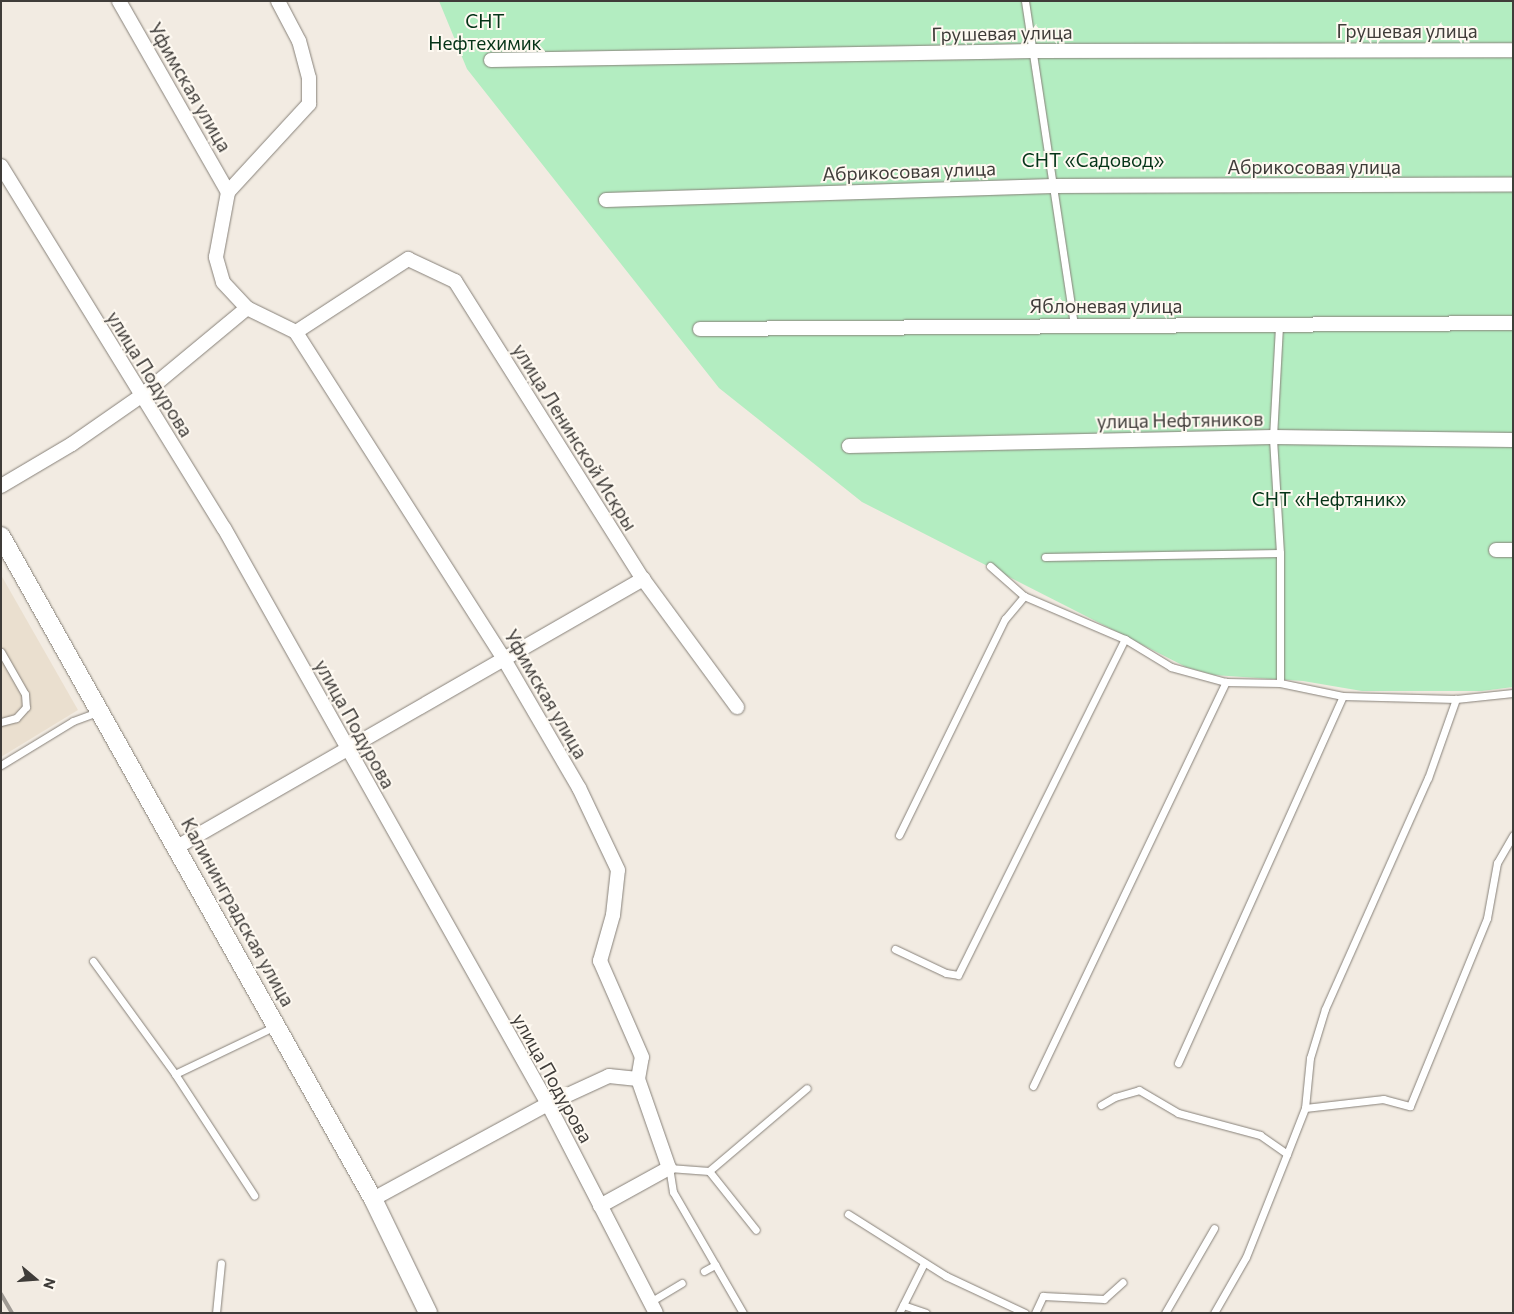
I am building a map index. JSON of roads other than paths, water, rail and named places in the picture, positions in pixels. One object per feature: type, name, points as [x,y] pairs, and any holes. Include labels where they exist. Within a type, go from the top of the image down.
[{"type":"street","name":"Уфимская улица","points":[[119,1],[228,192]]},
{"type":"street","points":[[278,1],[299,41],[309,78],[309,104],[228,192],[216,256],[223,282],[247,308],[296,332]]},
{"type":"street","name":"Грушевая улица","points":[[491,60],[1032,51],[1513,50]]},
{"type":"street","name":"улица Подурова","points":[[1,166],[224,528],[548,1104],[653,1307]]},
{"type":"street","name":"Абрикосовая улица","points":[[606,200],[1052,186],[1513,184]]},
{"type":"street","name":"улица Ленинской Искры","points":[[296,332],[408,259],[455,281],[643,579],[736,707]]},
{"type":"street","points":[[1,486],[72,444],[141,396],[247,308]]},
{"type":"street","name":"Яблоневая улица","points":[[700,329],[1074,324],[1279,327],[1513,323]]},
{"type":"street","name":"Уфимская улица","points":[[296,332],[504,659],[579,788],[618,870],[614,916],[600,961],[642,1057],[638,1079],[669,1168]]},
{"type":"street","name":"улица Нефтяников","points":[[848,446],[1273,437],[1513,440]]},
{"type":"street","name":"Калининградская улица","points":[[1,536],[373,1199],[428,1313]]},
{"type":"street","points":[[1496,550],[1513,550]]},
{"type":"street","points":[[177,847],[643,579]]},
{"type":"street","points":[[373,1199],[548,1104],[609,1076],[638,1079]]},
{"type":"street","points":[[600,1206],[669,1168]]},
{"type":"lane","points":[[1025,1],[1074,324]]},
{"type":"lane","points":[[1279,327],[1273,437],[1280,553],[1280,683]]},
{"type":"lane","points":[[1045,557],[1280,553]]},
{"type":"lane","points":[[990,566],[1024,596],[1125,639],[1171,667],[1226,682],[1280,683],[1343,696],[1456,699],[1513,693]]},
{"type":"lane","points":[[900,835],[1005,619],[1024,596]]},
{"type":"lane","points":[[895,949],[946,973],[958,975],[1125,639]]},
{"type":"lane","points":[[1,652],[25,694],[26,707],[16,718],[1,722]]},
{"type":"lane","points":[[1032,1086],[1226,682]]},
{"type":"lane","points":[[1178,1063],[1343,696]]},
{"type":"lane","points":[[1214,1313],[1246,1257],[1287,1154],[1305,1108],[1310,1058],[1326,1009],[1428,778],[1456,699]]},
{"type":"lane","points":[[1,765],[73,721],[100,711]]},
{"type":"lane","points":[[1305,1108],[1383,1099],[1410,1106],[1486,918],[1496,863],[1513,835]]},
{"type":"lane","points":[[93,961],[175,1074],[254,1195]]},
{"type":"lane","points":[[175,1074],[277,1025]]},
{"type":"lane","points":[[743,1313],[673,1192],[669,1168],[709,1171],[807,1088]]},
{"type":"lane","points":[[1102,1105],[1115,1096],[1139,1090],[1178,1113],[1260,1135],[1287,1154]]},
{"type":"lane","points":[[709,1171],[756,1230]]},
{"type":"lane","points":[[848,1214],[924,1263],[1025,1313]]},
{"type":"lane","points":[[1165,1313],[1214,1228]]},
{"type":"lane","points":[[216,1313],[221,1263]]},
{"type":"lane","points":[[899,1313],[924,1263]]},
{"type":"lane","points":[[704,1271],[715,1265]]},
{"type":"lane","points":[[1034,1313],[1043,1296],[1104,1299],[1124,1282]]},
{"type":"lane","points":[[653,1307],[682,1283]]},
{"type":"lane","points":[[903,1305],[926,1313]]},
{"type":"railway","points":[[1,1294],[12,1313]]},
{"type":"park label","name":"СНТ Нефтехимик","points":[[485,32]]},
{"type":"park label","name":"СНТ «Садовод»","points":[[1093,160]]},
{"type":"park label","name":"СНТ «Нефтяник»","points":[[1329,499]]}]
